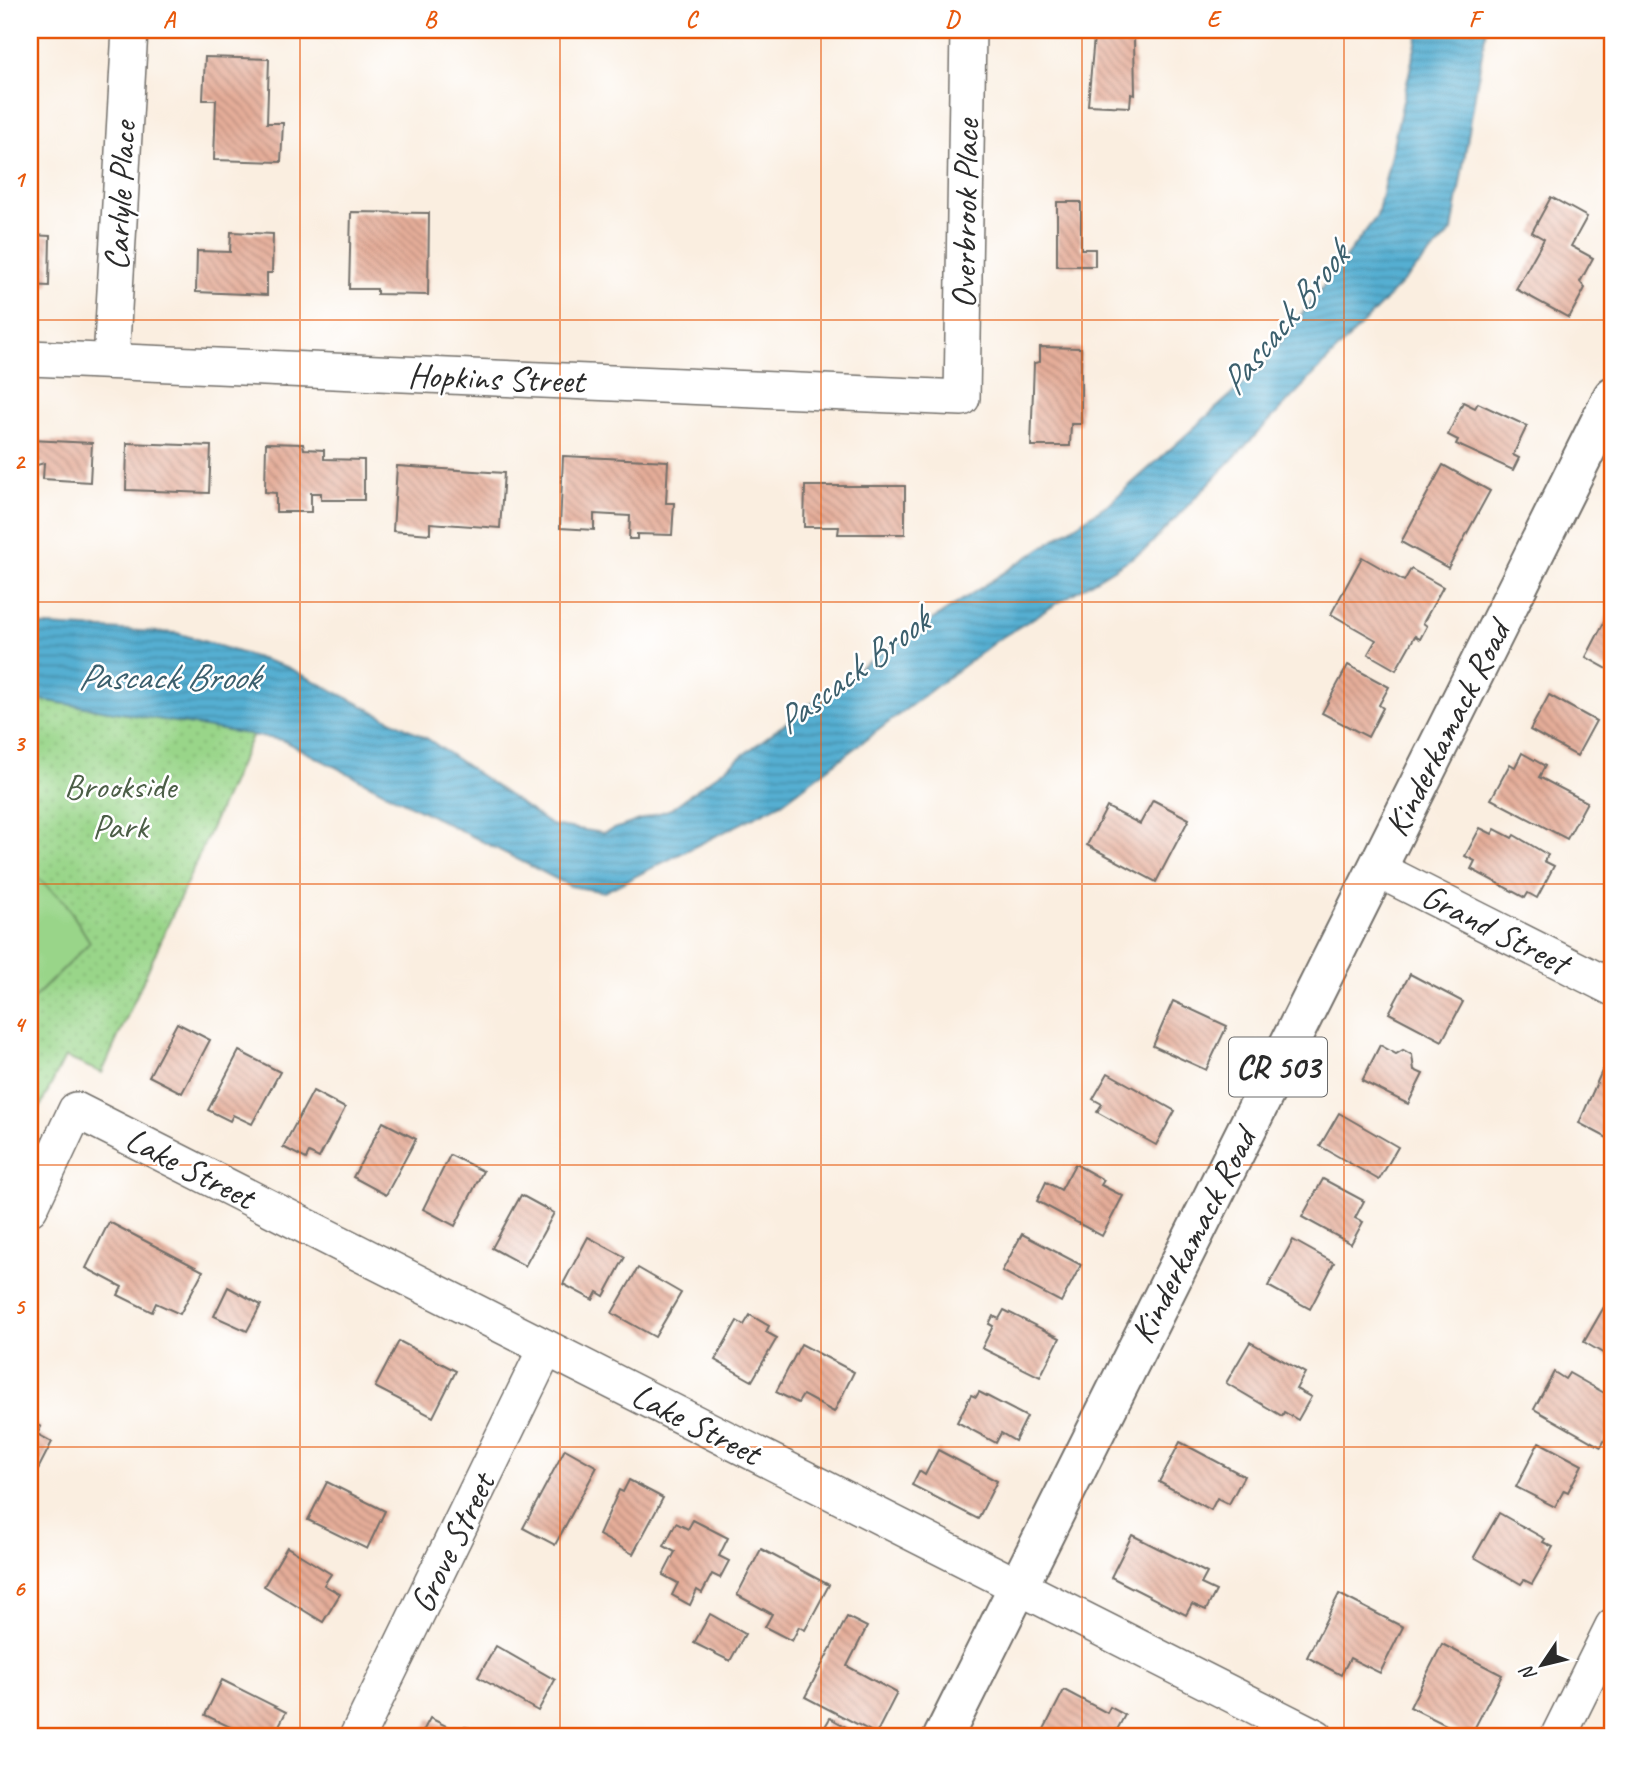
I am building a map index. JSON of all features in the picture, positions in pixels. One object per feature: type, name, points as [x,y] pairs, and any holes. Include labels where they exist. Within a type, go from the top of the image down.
[{"type":"main road","name":"Kinderkamack Road","points":[[943,1737],[1613,396]]},
{"type":"street","name":"Carlyle Place","points":[[111,361],[130,30]]},
{"type":"street","name":"Overbrook Place","points":[[962,398],[968,30]]},
{"type":"street","name":"Hopkins Street","points":[[30,358],[962,398]]},
{"type":"street","name":"Grand Street","points":[[1377,869],[1613,988]]},
{"type":"street","name":"Lake Street","points":[[30,1208],[76,1110],[1316,1737]]},
{"type":"street","name":"Grove Street","points":[[357,1737],[546,1348]]},
{"type":"street","points":[[1558,1737],[1613,1626]]},
{"type":"green space","name":"Brookside Park","points":[[30,698],[253,734],[102,1073],[65,1057],[30,1127]]},
{"type":"green space","points":[[30,871],[65,902],[90,942],[30,1002]]},
{"type":"water","name":"Pascack Brook","points":[[1419,30],[1486,30],[1452,231],[1146,549],[996,641],[782,803],[604,892],[570,886],[282,740],[30,698],[30,625],[177,633],[287,667],[428,739],[551,825],[603,833],[671,809],[859,668],[1111,502],[1260,369],[1377,216]]},
{"type":"building","points":[[1094,37],[1134,38],[1135,95],[1131,94],[1130,107],[1088,105]]},
{"type":"building","points":[[205,57],[269,59],[267,123],[283,123],[281,162],[214,160],[216,100],[203,100]]},
{"type":"building","points":[[1551,197],[1587,217],[1571,246],[1593,258],[1580,282],[1585,288],[1569,318],[1516,289],[1544,239],[1532,232]]},
{"type":"building","points":[[1057,202],[1081,202],[1081,249],[1095,249],[1095,266],[1057,266]]},
{"type":"building","points":[[351,212],[429,213],[428,295],[377,294],[377,289],[349,289]]},
{"type":"building","points":[[231,232],[273,234],[272,273],[267,273],[267,295],[196,292],[197,251],[230,252]]},
{"type":"building","points":[[30,235],[50,236],[49,286],[30,285]]},
{"type":"building","points":[[1040,347],[1081,348],[1081,424],[1071,424],[1070,446],[1031,446],[1034,363],[1040,362]]},
{"type":"building","points":[[1463,402],[1475,408],[1478,403],[1527,426],[1513,455],[1519,458],[1513,470],[1456,444],[1458,440],[1448,435]]},
{"type":"building","points":[[30,440],[92,443],[90,482],[43,479],[44,463],[30,467]]},
{"type":"building","points":[[127,443],[211,446],[209,493],[126,490]]},
{"type":"building","points":[[266,443],[303,444],[304,449],[324,450],[324,459],[364,460],[364,500],[321,500],[321,493],[311,493],[311,512],[276,512],[276,493],[265,492]]},
{"type":"building","points":[[563,456],[668,461],[666,503],[674,503],[672,535],[637,534],[637,539],[629,539],[630,516],[594,514],[594,530],[560,528]]},
{"type":"building","points":[[1443,465],[1490,491],[1448,568],[1401,542]]},
{"type":"building","points":[[397,466],[504,473],[500,528],[430,523],[430,534],[393,531]]},
{"type":"building","points":[[805,486],[905,486],[905,534],[838,534],[839,527],[804,527]]},
{"type":"building","points":[[1362,557],[1404,581],[1411,569],[1443,587],[1423,623],[1427,626],[1420,639],[1415,636],[1396,670],[1368,654],[1376,640],[1331,614]]},
{"type":"building","points":[[1613,605],[1613,672],[1586,657]]},
{"type":"building","points":[[1348,665],[1389,687],[1379,705],[1383,708],[1368,737],[1322,713]]},
{"type":"building","points":[[1549,695],[1596,721],[1577,756],[1530,730]]},
{"type":"building","points":[[1522,753],[1545,766],[1539,777],[1587,802],[1567,839],[1491,799],[1510,764],[1515,767]]},
{"type":"building","points":[[1153,800],[1189,819],[1156,882],[1087,845],[1107,807],[1140,824]]},
{"type":"building","points":[[1480,828],[1492,834],[1495,829],[1512,838],[1514,835],[1548,855],[1544,861],[1554,866],[1537,898],[1528,893],[1525,898],[1471,869],[1475,861],[1465,856]]},
{"type":"building","points":[[1410,974],[1463,1002],[1442,1041],[1389,1013]]},
{"type":"building","points":[[1173,1001],[1227,1026],[1206,1070],[1153,1046]]},
{"type":"building","points":[[177,1023],[210,1040],[182,1093],[149,1076]]},
{"type":"building","points":[[1380,1045],[1396,1054],[1403,1050],[1412,1055],[1414,1070],[1423,1074],[1408,1104],[1362,1081]]},
{"type":"building","points":[[239,1051],[280,1072],[252,1124],[233,1115],[230,1121],[208,1110]]},
{"type":"building","points":[[1602,1071],[1613,1077],[1613,1141],[1579,1123]]},
{"type":"building","points":[[1108,1073],[1175,1111],[1156,1145],[1097,1112],[1102,1104],[1093,1099]]},
{"type":"building","points":[[313,1091],[345,1108],[319,1158],[309,1153],[306,1159],[283,1147]]},
{"type":"building","points":[[1339,1113],[1398,1147],[1379,1180],[1320,1146]]},
{"type":"building","points":[[383,1122],[416,1139],[386,1195],[353,1177]]},
{"type":"building","points":[[450,1155],[483,1171],[455,1226],[423,1209]]},
{"type":"building","points":[[1075,1164],[1104,1180],[1101,1185],[1123,1196],[1102,1236],[1037,1201],[1046,1182],[1061,1190]]},
{"type":"building","points":[[1323,1179],[1364,1201],[1355,1218],[1363,1222],[1351,1244],[1302,1217]]},
{"type":"building","points":[[521,1195],[554,1213],[525,1266],[492,1248]]},
{"type":"building","points":[[109,1222],[203,1271],[180,1314],[156,1303],[152,1312],[118,1295],[122,1287],[86,1268]]},
{"type":"building","points":[[1022,1234],[1081,1265],[1061,1302],[1002,1271]]},
{"type":"building","points":[[588,1237],[625,1257],[604,1296],[597,1292],[593,1300],[563,1284]]},
{"type":"building","points":[[1293,1240],[1334,1263],[1310,1309],[1268,1286]]},
{"type":"building","points":[[638,1268],[681,1293],[655,1337],[612,1313]]},
{"type":"building","points":[[228,1287],[261,1305],[247,1331],[214,1316]]},
{"type":"building","points":[[1604,1307],[1613,1313],[1613,1359],[1584,1342]]},
{"type":"building","points":[[1004,1310],[1060,1338],[1040,1377],[982,1348],[993,1326],[989,1324],[993,1316],[999,1319]]},
{"type":"building","points":[[750,1315],[769,1326],[766,1332],[777,1338],[752,1381],[715,1360],[737,1321],[744,1325]]},
{"type":"building","points":[[399,1341],[456,1371],[433,1417],[375,1387]]},
{"type":"building","points":[[1250,1342],[1305,1373],[1296,1389],[1311,1397],[1298,1420],[1284,1412],[1282,1416],[1226,1383]]},
{"type":"building","points":[[801,1344],[854,1372],[834,1412],[803,1395],[798,1403],[776,1392]]},
{"type":"building","points":[[1554,1372],[1565,1379],[1569,1373],[1613,1398],[1613,1424],[1601,1447],[1534,1409]]},
{"type":"building","points":[[979,1392],[1027,1417],[1015,1441],[1001,1433],[996,1443],[957,1422],[971,1395],[976,1397]]},
{"type":"building","points":[[30,1421],[41,1427],[37,1434],[52,1442],[35,1475],[30,1472]]},
{"type":"building","points":[[1180,1442],[1244,1476],[1229,1504],[1217,1498],[1211,1510],[1159,1482]]},
{"type":"building","points":[[1539,1442],[1582,1465],[1568,1492],[1564,1490],[1555,1507],[1516,1487]]},
{"type":"building","points":[[565,1449],[597,1467],[555,1545],[523,1528]]},
{"type":"building","points":[[938,1450],[997,1481],[978,1519],[912,1485],[919,1471],[925,1475]]},
{"type":"building","points":[[629,1480],[663,1498],[633,1554],[599,1535],[619,1490],[623,1492]]},
{"type":"building","points":[[327,1482],[385,1511],[367,1549],[308,1520]]},
{"type":"building","points":[[1499,1513],[1545,1539],[1543,1542],[1553,1547],[1532,1584],[1524,1580],[1521,1584],[1474,1557]]},
{"type":"building","points":[[693,1520],[728,1538],[719,1556],[729,1561],[720,1578],[712,1574],[702,1593],[697,1590],[690,1605],[672,1595],[678,1583],[663,1575],[675,1552],[664,1546],[676,1523],[688,1529]]},
{"type":"building","points":[[1132,1535],[1207,1573],[1201,1584],[1216,1591],[1206,1610],[1192,1604],[1186,1615],[1111,1577]]},
{"type":"building","points":[[287,1547],[331,1574],[324,1585],[340,1594],[323,1622],[264,1586]]},
{"type":"building","points":[[761,1549],[829,1585],[805,1630],[799,1627],[792,1641],[765,1627],[772,1614],[737,1595]]},
{"type":"building","points":[[1339,1594],[1403,1627],[1380,1673],[1350,1658],[1341,1675],[1307,1657]]},
{"type":"building","points":[[710,1614],[745,1634],[730,1661],[694,1643]]},
{"type":"building","points":[[847,1617],[867,1627],[847,1666],[897,1693],[876,1734],[805,1697]]},
{"type":"building","points":[[1442,1644],[1502,1675],[1470,1737],[1410,1707]]},
{"type":"building","points":[[496,1646],[555,1680],[538,1711],[478,1677]]},
{"type":"building","points":[[222,1680],[286,1712],[273,1737],[251,1737],[205,1715]]},
{"type":"building","points":[[1064,1690],[1107,1713],[1110,1707],[1125,1715],[1113,1737],[1040,1737]]},
{"type":"building","points":[[430,1718],[456,1731],[464,1727],[470,1728],[478,1737],[420,1737]]},
{"type":"building","points":[[830,1718],[864,1737],[819,1737]]},
{"type":"building","points":[[792,1729],[806,1737],[787,1737]]}]
